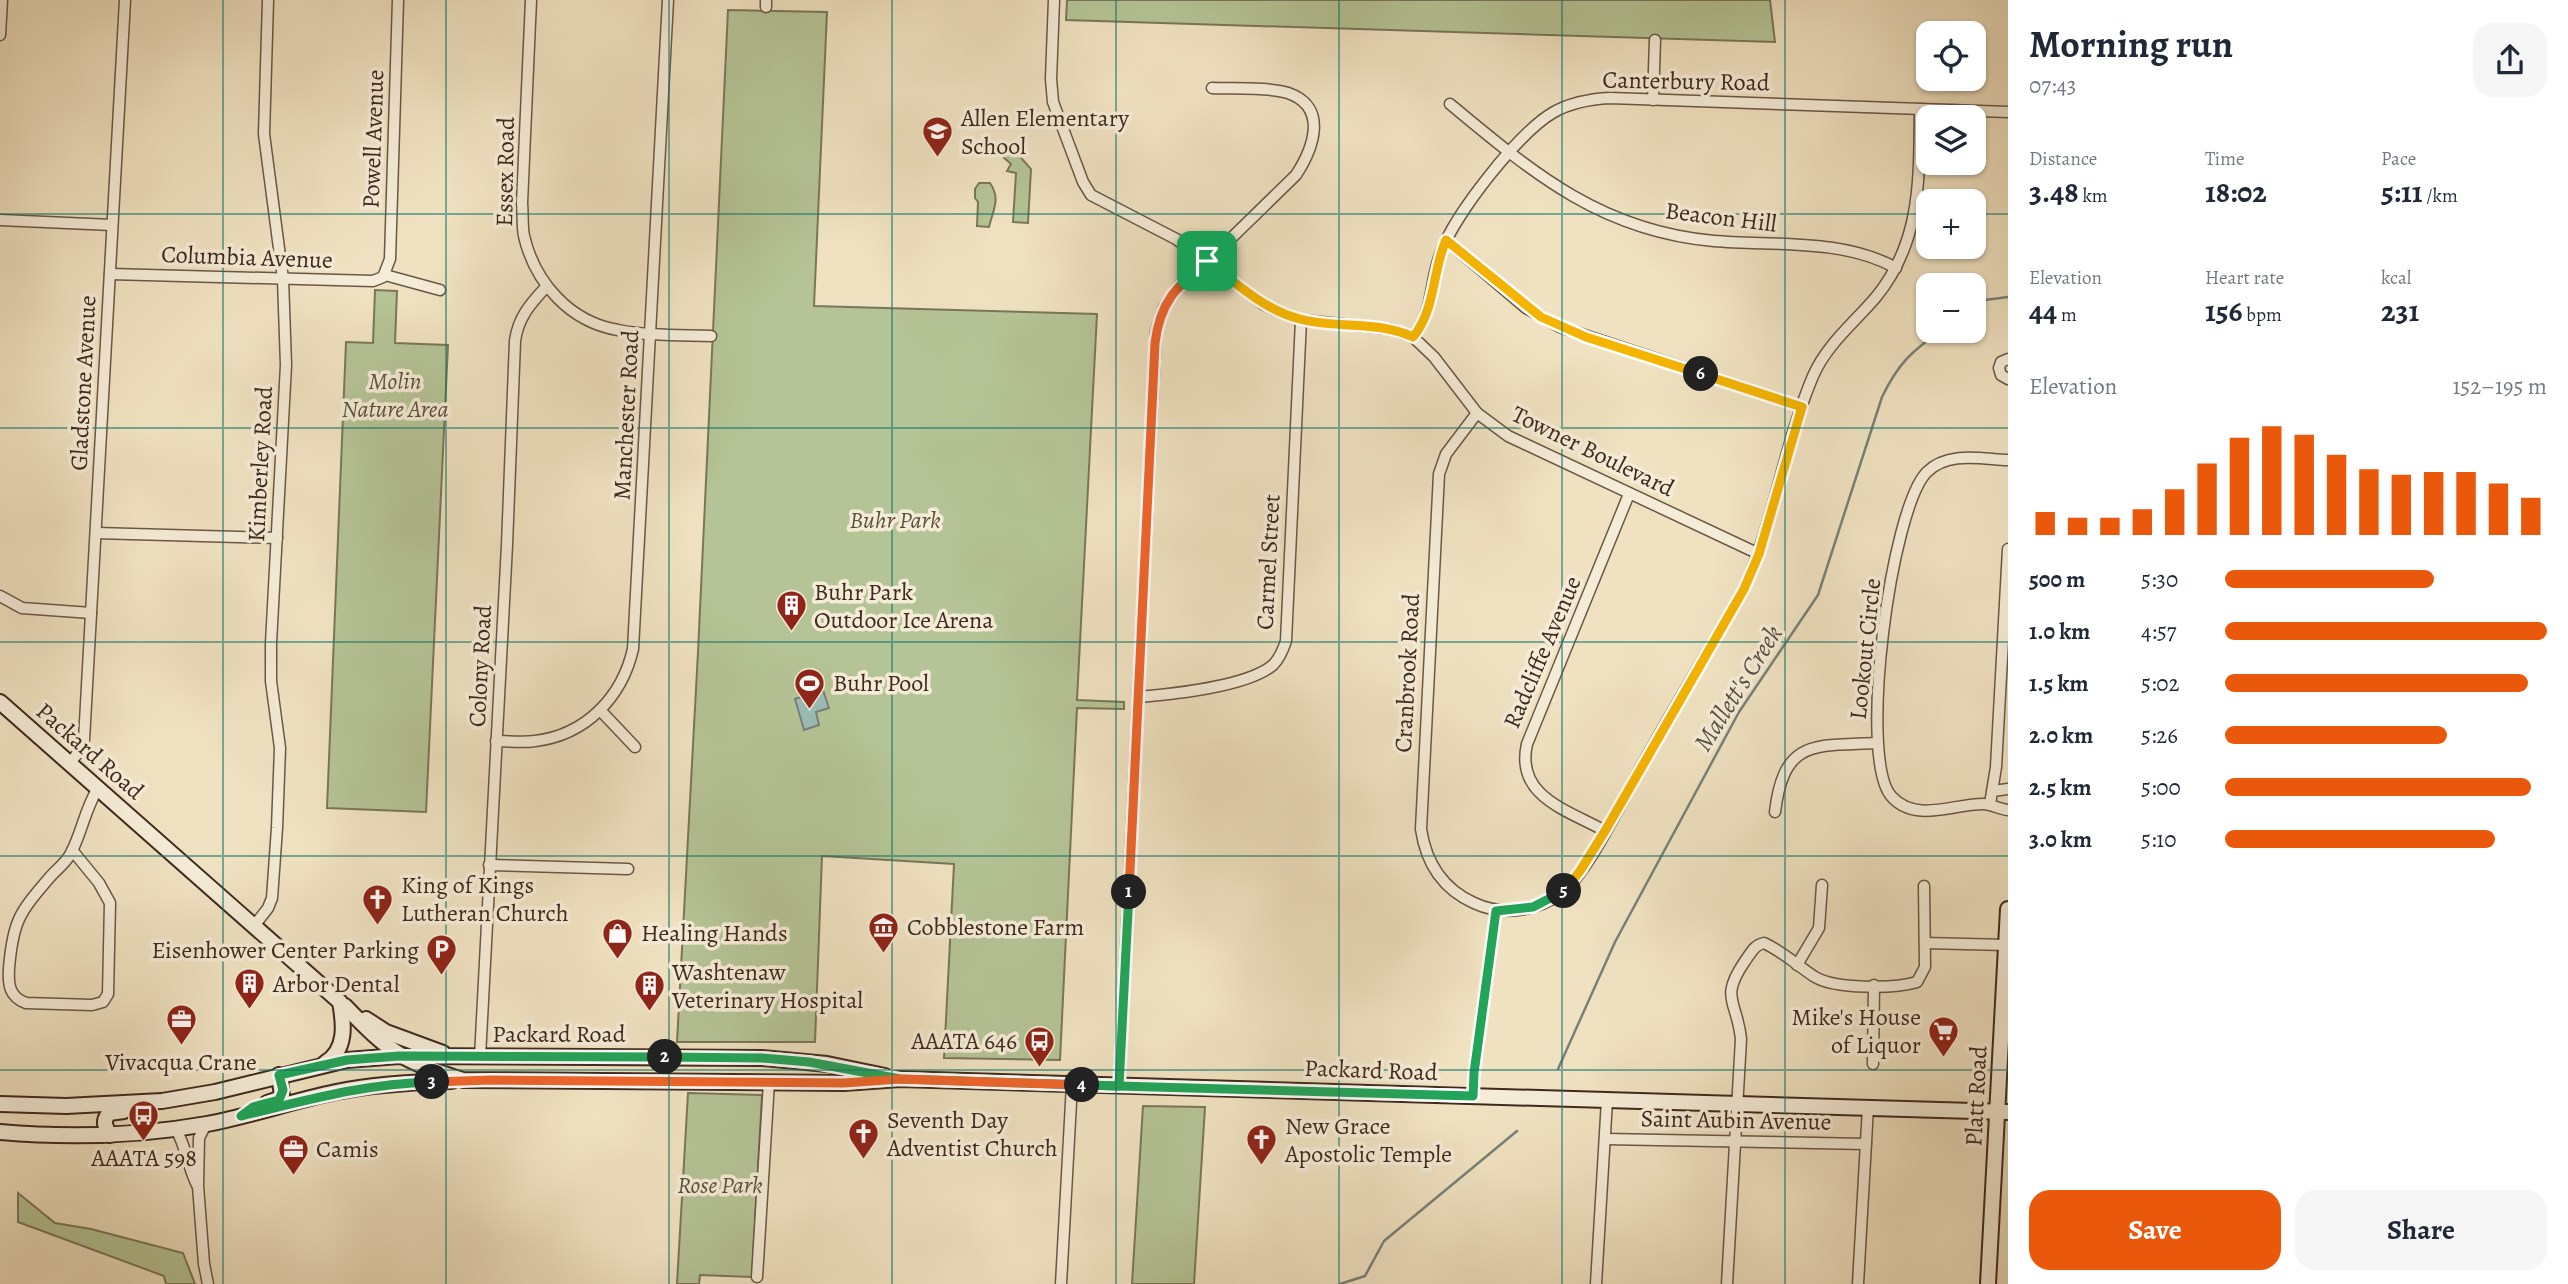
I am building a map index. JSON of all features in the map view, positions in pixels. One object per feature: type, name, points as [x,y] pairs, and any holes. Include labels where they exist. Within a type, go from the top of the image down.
[{"type":"main road","name":"Packard Road","points":[[0,702],[342,1004],[380,1042],[399,1056],[422,1067],[463,1080],[844,1083],[900,1079],[2003,1112]]},
{"type":"main road","name":"Platt Road","points":[[1988,1284],[2003,1112],[2008,909]]},
{"type":"main road","points":[[342,1004],[386,1032],[458,1057]]},
{"type":"main road","points":[[321,1065],[335,1056],[341,1046],[342,1004]]},
{"type":"main road","name":"Packard Road","points":[[162,1101],[202,1095],[347,1060],[399,1056],[795,1061],[844,1067],[900,1079]]},
{"type":"main road","points":[[604,1081],[629,1075],[678,1074],[685,1066],[681,1058]]},
{"type":"main road","points":[[703,1081],[736,1075],[804,1074],[805,1069],[795,1061]]},
{"type":"main road","points":[[241,1116],[253,1107],[279,1100],[283,1090],[279,1075]]},
{"type":"main road","points":[[0,1132],[110,1135],[176,1129],[336,1092],[382,1085],[463,1080]]},
{"type":"main road","points":[[0,1104],[66,1106],[162,1101]]},
{"type":"main road","points":[[110,1135],[104,1123],[108,1113],[146,1109],[162,1101]]},
{"type":"street","points":[[0,35],[2,0]]},
{"type":"street","name":"Gladstone Avenue","points":[[69,763],[81,749],[84,740],[125,0]]},
{"type":"street","name":"Kimberley Road","points":[[254,926],[272,898],[277,828],[279,727],[270,664],[286,365],[283,279],[264,134],[268,0]]},
{"type":"street","name":"Powell Avenue","points":[[384,276],[390,258],[398,0]]},
{"type":"street","name":"Essex Road","points":[[531,0],[523,224],[531,258],[546,287],[580,316],[616,330],[711,336]]},
{"type":"street","name":"Manchester Road","points":[[496,741],[535,741],[558,736],[580,725],[600,710],[621,685],[629,668],[636,632],[668,0]]},
{"type":"street","name":"Towner Boulevard","points":[[1054,0],[1051,79],[1054,102],[1087,189],[1098,199],[1176,239],[1263,304],[1301,320],[1374,326],[1413,337],[1434,357],[1477,413],[1508,436],[1759,554]]},
{"type":"street","points":[[1653,100],[1655,40]]},
{"type":"street","points":[[1119,1086],[1156,331],[1171,295],[1296,175],[1310,151],[1315,130],[1307,108],[1297,97],[1285,92],[1212,88]]},
{"type":"street","name":"Canterbury Road","points":[[1413,337],[1428,313],[1437,264],[1446,240],[1464,208],[1509,153],[1541,120],[1571,104],[1600,99],[1916,110]]},
{"type":"street","name":"Beacon Hill","points":[[1450,104],[1509,153],[1569,196],[1609,215],[1658,232],[1713,241],[1854,252],[1868,255],[1896,268]]},
{"type":"street","name":"Canterbury Road","points":[[1986,112],[2008,112]]},
{"type":"street","points":[[1473,1096],[1496,911],[1533,907],[1560,894],[1571,885],[1605,831],[1744,589],[1759,554],[1802,407],[1815,373],[1842,333],[1876,297],[1896,268],[1909,240],[1917,207],[1918,175]]},
{"type":"street","points":[[0,220],[112,225]]},
{"type":"street","points":[[1446,240],[1526,308],[1560,327],[1802,407]]},
{"type":"street","name":"Columbia Avenue","points":[[110,274],[373,281],[384,276],[440,290]]},
{"type":"street","name":"Colony Road","points":[[480,1057],[508,545],[515,341],[517,326],[524,312],[546,287]]},
{"type":"street","name":"Carmel Street","points":[[1139,697],[1175,694],[1252,676],[1275,663],[1282,653],[1286,641],[1301,320]]},
{"type":"street","points":[[2008,359],[2001,362],[1999,368],[2001,375],[2008,379]]},
{"type":"street","name":"Cranbrook Road","points":[[1477,413],[1446,454],[1439,474],[1421,829],[1426,855],[1443,881],[1455,893],[1496,911]]},
{"type":"street","name":"Lookout Circle","points":[[2008,460],[1949,459],[1925,473],[1919,484],[1903,531],[1885,618],[1878,689],[1877,743],[1886,790],[1892,798],[1909,809],[1929,811],[1990,804],[1994,808],[2008,810]]},
{"type":"street","name":"Radcliffe Avenue","points":[[1605,831],[1542,796],[1528,778],[1524,756],[1629,494]]},
{"type":"street","points":[[96,533],[277,538]]},
{"type":"street","points":[[1990,804],[1997,754],[2008,549]]},
{"type":"street","points":[[0,596],[22,608],[91,613]]},
{"type":"street","points":[[600,710],[635,747]]},
{"type":"street","points":[[1775,813],[1778,790],[1793,758],[1808,748],[1877,743]]},
{"type":"street","points":[[72,850],[99,883],[110,903],[108,994],[103,1002],[92,1005],[26,1003],[18,1000],[12,993],[8,982],[12,934],[22,912],[72,850],[89,803],[98,788]]},
{"type":"street","points":[[1993,791],[2008,789]]},
{"type":"street","points":[[489,865],[628,869]]},
{"type":"street","points":[[1797,965],[1819,928],[1822,885]]},
{"type":"street","points":[[1727,1284],[1741,1039],[1731,1000],[1733,979],[1759,944],[1769,946],[1825,982],[1849,986],[1917,982],[1925,967],[1924,886]]},
{"type":"street","points":[[1925,943],[2006,945]]},
{"type":"street","points":[[1873,1064],[1874,985]]},
{"type":"street","points":[[757,1277],[769,1082]]},
{"type":"street","points":[[1060,1284],[1072,1084]]},
{"type":"street","points":[[1596,1284],[1607,1100]]},
{"type":"street","points":[[1858,1284],[1868,1107]]},
{"type":"street","points":[[206,1124],[199,1138],[198,1186],[208,1284]]},
{"type":"street","points":[[176,1129],[183,1141],[189,1168],[198,1186]]},
{"type":"street","name":"Saint Aubin Avenue","points":[[1605,1139],[1866,1144]]},
{"type":"green space","points":[[1067,0],[1770,0],[1775,42],[1066,20]]},
{"type":"green space","name":"Buhr Park","points":[[728,10],[827,12],[814,306],[1097,314],[1077,700],[1124,702],[1124,709],[1077,708],[1060,1060],[944,1058],[954,864],[822,856],[815,1042],[677,1042]]},
{"type":"green space","points":[[1014,150],[1031,169],[1028,223],[1013,222],[1016,173],[1007,171],[1011,164],[1001,155]]},
{"type":"green space","points":[[979,183],[990,183],[995,194],[989,227],[977,226],[978,202],[975,189]]},
{"type":"green space","name":"Molin Nature Area","points":[[375,290],[397,291],[395,343],[448,345],[426,812],[327,808],[346,342],[373,343]]},
{"type":"green space","name":"Rose Park","points":[[688,1093],[762,1095],[752,1277],[700,1275],[699,1284],[677,1284]]},
{"type":"green space","points":[[1143,1106],[1205,1107],[1194,1284],[1132,1284]]},
{"type":"green space","points":[[18,1193],[55,1223],[91,1229],[183,1253],[195,1284],[166,1284],[164,1276],[18,1222]]},
{"type":"water","name":"Buhr Pool","points":[[823,690],[829,708],[816,712],[819,725],[804,730],[795,699]]},
{"type":"waterway","name":"Mallett's Creek","points":[[1986,300],[2008,297]]},
{"type":"waterway","name":"Mallett's Creek","points":[[1558,1069],[1615,942],[1739,712],[1818,595],[1882,397],[1906,360],[1925,343]]},
{"type":"waterway","name":"Mallett's Creek","points":[[1340,1284],[1365,1276],[1384,1241],[1517,1131]]},
{"type":"place","name":"Allen Elementary School","points":[[938,159]]},
{"type":"place","name":"Buhr Park Outdoor Ice Arena","points":[[791,633]]},
{"type":"place","name":"Buhr Pool","points":[[810,710]]},
{"type":"place","name":"King of Kings Lutheran Church","points":[[378,926]]},
{"type":"place","name":"Cobblestone Farm","points":[[884,954]]},
{"type":"place","name":"Healing Hands","points":[[618,960]]},
{"type":"place","name":"Eisenhower Center Parking","points":[[442,977]]},
{"type":"place","name":"Arbor Dental","points":[[250,1011]]},
{"type":"place","name":"Washtenaw Veterinary Hospital","points":[[649,1013]]},
{"type":"place","name":"Vivacqua Crane","points":[[181,1047]]},
{"type":"place","name":"Mike's House of Liquor","points":[[1944,1058]]},
{"type":"place","name":"AAATA 646","points":[[1040,1068]]},
{"type":"place","name":"AAATA 598","points":[[144,1143]]},
{"type":"place","name":"Seventh Day Adventist Church","points":[[864,1161]]},
{"type":"place","name":"New Grace Apostolic Temple","points":[[1262,1167]]},
{"type":"place","name":"Camis","points":[[293,1176]]},
{"type":"route","points":[[1207,261],[1171,295],[1159,320],[1155,343],[1119,1086],[900,1079],[827,1064],[762,1058],[399,1056],[347,1060],[279,1075],[283,1090],[279,1100],[253,1107],[241,1116],[336,1092],[382,1085],[491,1080],[844,1083],[900,1079],[945,1081],[1392,1094],[1473,1096],[1496,911],[1533,907],[1560,894],[1571,885],[1605,831],[1744,589],[1759,554],[1802,407],[1560,327],[1526,308],[1446,240],[1434,274],[1428,313],[1413,337],[1374,326],[1301,320],[1263,304],[1207,261]]}]
